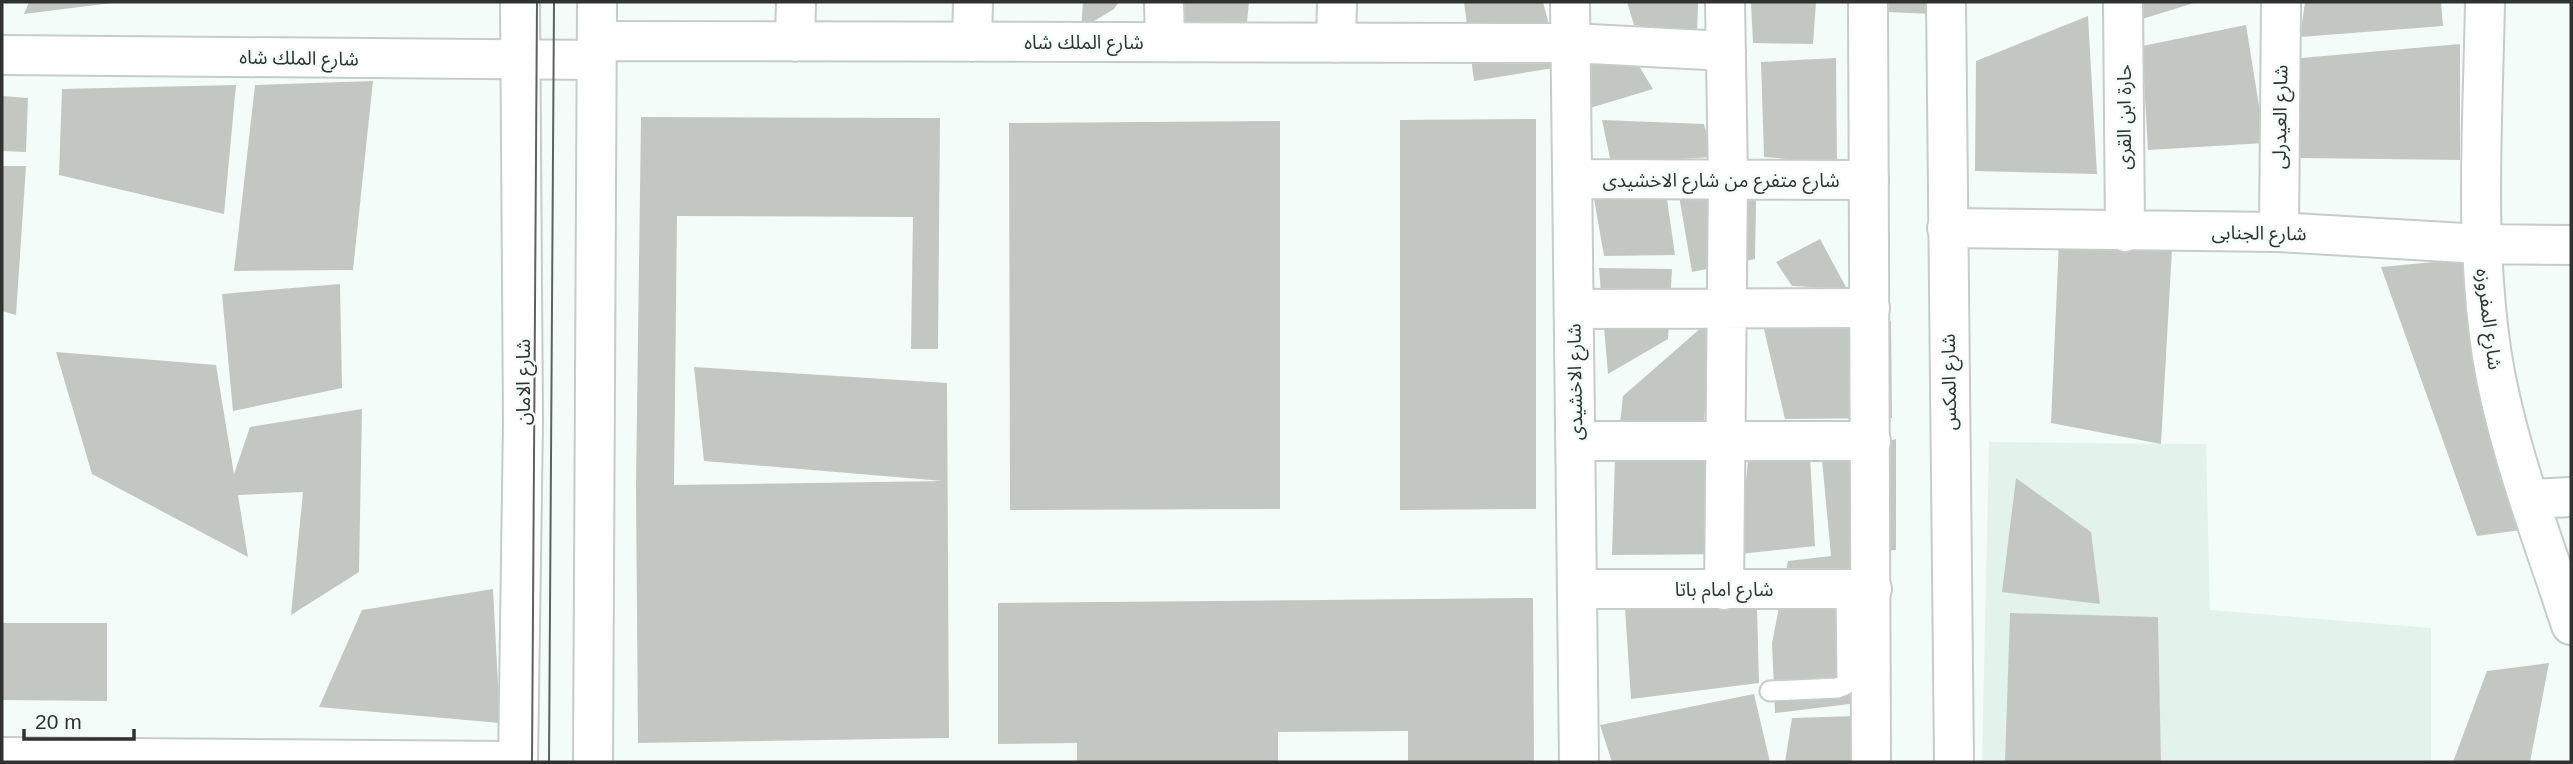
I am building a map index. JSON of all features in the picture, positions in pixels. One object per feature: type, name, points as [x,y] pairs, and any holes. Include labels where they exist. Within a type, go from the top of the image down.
[{"type":"street","name":"شارع الامان","points":[[518,762],[523,422],[520,2]]},
{"type":"street","points":[[593,762],[597,2]]},
{"type":"street","points":[[795,42],[796,2]]},
{"type":"street","points":[[972,42],[973,2]]},
{"type":"street","points":[[1164,2],[1164,42]]},
{"type":"street","points":[[1336,43],[1337,2]]},
{"type":"street","name":"شارع الاخشيدى","points":[[1570,2],[1578,762]]},
{"type":"street","points":[[1724,590],[1728,179],[1725,2]]},
{"type":"street","points":[[1868,2],[1871,442],[1859,589],[1871,762]]},
{"type":"street","name":"شارع المكس","points":[[1946,2],[1954,762]]},
{"type":"street","name":"حارة ابن القرى","points":[[2123,2],[2124,232]]},
{"type":"street","name":"شارع العيدرلى","points":[[2279,232],[2281,2]]},
{"type":"street","name":"شارع المفروزه","points":[[2485,2],[2481,244],[2492,356],[2508,432],[2571,625]]},
{"type":"street","name":"شارع الملك شاه","points":[[2,55],[520,60],[596,51],[795,42],[1571,43],[1726,51]]},
{"type":"street","name":"شارع متفرع من شارع الاخشيدى","points":[[1573,179],[1869,180]]},
{"type":"street","name":"شارع الجنابى","points":[[1947,228],[2279,232],[2481,244],[2571,245]]},
{"type":"street","points":[[1575,309],[1870,308]]},
{"type":"street","points":[[1576,441],[1871,442]]},
{"type":"street","points":[[2530,499],[2571,497]]},
{"type":"street","name":"شارع امام باتا","points":[[1577,589],[1859,589]]},
{"type":"street","points":[[2,757],[518,762]]},
{"type":"lane","points":[[1770,691],[1838,688],[1845,685],[1859,589]]},
{"type":"shaded area","points":[[1989,442],[2206,444],[2210,610],[2431,628],[2431,762],[1982,762]]},
{"type":"building","points":[[29,2],[112,2],[112,3],[24,14]]},
{"type":"building","points":[[1083,2],[1119,2],[1114,9],[1081,29]]},
{"type":"building","points":[[1176,2],[1249,2],[1246,31],[1176,21]]},
{"type":"building","points":[[1464,2],[1543,2],[1560,67],[1474,81]]},
{"type":"building","points":[[1627,2],[1698,2],[1697,35],[1634,25]]},
{"type":"building","points":[[1751,2],[1816,2],[1813,44],[1753,43]]},
{"type":"building","points":[[1886,2],[1932,2],[1933,14],[1886,12]]},
{"type":"building","points":[[2140,2],[2197,2],[2139,20]]},
{"type":"building","points":[[2305,2],[2441,2],[2443,26],[2300,37]]},
{"type":"building","points":[[2088,16],[2097,174],[1975,171],[1976,61]]},
{"type":"building","points":[[2246,25],[2265,143],[2148,150],[2142,46]]},
{"type":"building","points":[[2460,44],[2460,160],[2298,158],[2301,58]]},
{"type":"building","points":[[1634,58],[1653,89],[1590,108],[1584,62]]},
{"type":"building","points":[[1836,58],[1837,163],[1764,157],[1761,62]]},
{"type":"building","points":[[373,81],[353,270],[234,271],[255,85]]},
{"type":"building","points":[[236,85],[224,214],[59,175],[62,89]]},
{"type":"building","points":[[2,96],[28,98],[26,152],[2,151]]},
{"type":"building","points":[[641,117],[940,118],[938,349],[911,349],[913,217],[677,216],[674,485],[943,481],[704,461],[694,367],[947,383],[949,738],[638,743],[636,485]]},
{"type":"building","points":[[1536,119],[1536,509],[1400,510],[1400,120]]},
{"type":"building","points":[[1602,120],[1704,124],[1713,157],[1611,163]]},
{"type":"building","points":[[1280,121],[1280,509],[1010,510],[1009,123]]},
{"type":"building","points":[[2,166],[26,166],[16,315],[2,311]]},
{"type":"building","points":[[1678,190],[1756,201],[1755,259],[1692,272]]},
{"type":"building","points":[[1666,192],[1675,255],[1604,256],[1593,193]]},
{"type":"building","points":[[2173,232],[2161,444],[2051,423],[2059,241]]},
{"type":"building","points":[[1820,239],[1847,289],[1792,286],[1776,262]]},
{"type":"building","points":[[2466,259],[2521,530],[2477,536],[2381,267]]},
{"type":"building","points":[[1599,268],[1672,269],[1668,339],[1608,374]]},
{"type":"building","points":[[340,284],[342,388],[233,411],[222,294]]},
{"type":"building","points":[[1710,320],[1704,427],[1620,424],[1623,396]]},
{"type":"building","points":[[1891,321],[1892,418],[1785,419],[1763,325]]},
{"type":"building","points":[[56,352],[216,365],[234,474],[250,427],[362,409],[359,572],[291,615],[303,492],[238,495],[248,557],[92,474]]},
{"type":"building","points":[[1896,439],[1896,550],[1858,554],[1871,629],[1850,704],[1775,713],[1772,643],[1788,561],[1831,556],[1822,460]]},
{"type":"building","points":[[1744,441],[1740,542],[1748,460],[1810,456],[1815,546],[1739,554],[1612,555],[1615,458]]},
{"type":"building","points":[[2016,478],[2091,532],[2100,604],[2002,592]]},
{"type":"building","points":[[493,589],[500,723],[319,707],[362,610]]},
{"type":"building","points":[[1533,598],[1534,762],[1408,762],[1408,731],[1278,732],[1278,762],[1077,762],[1077,743],[998,744],[998,603]]},
{"type":"building","points":[[1757,607],[1759,683],[1631,699],[1625,609]]},
{"type":"building","points":[[2010,613],[2158,617],[2161,762],[2005,762]]},
{"type":"building","points":[[2,623],[107,623],[107,701],[2,700]]},
{"type":"building","points":[[2549,663],[2530,762],[2453,762],[2487,671]]},
{"type":"building","points":[[1754,694],[1770,762],[1612,762],[1600,725]]},
{"type":"building","points":[[1855,716],[1855,762],[1785,762],[1792,718]]},
{"type":"tram line","points":[[532,762],[537,2]]},
{"type":"tram line","points":[[549,762],[554,2]]}]
